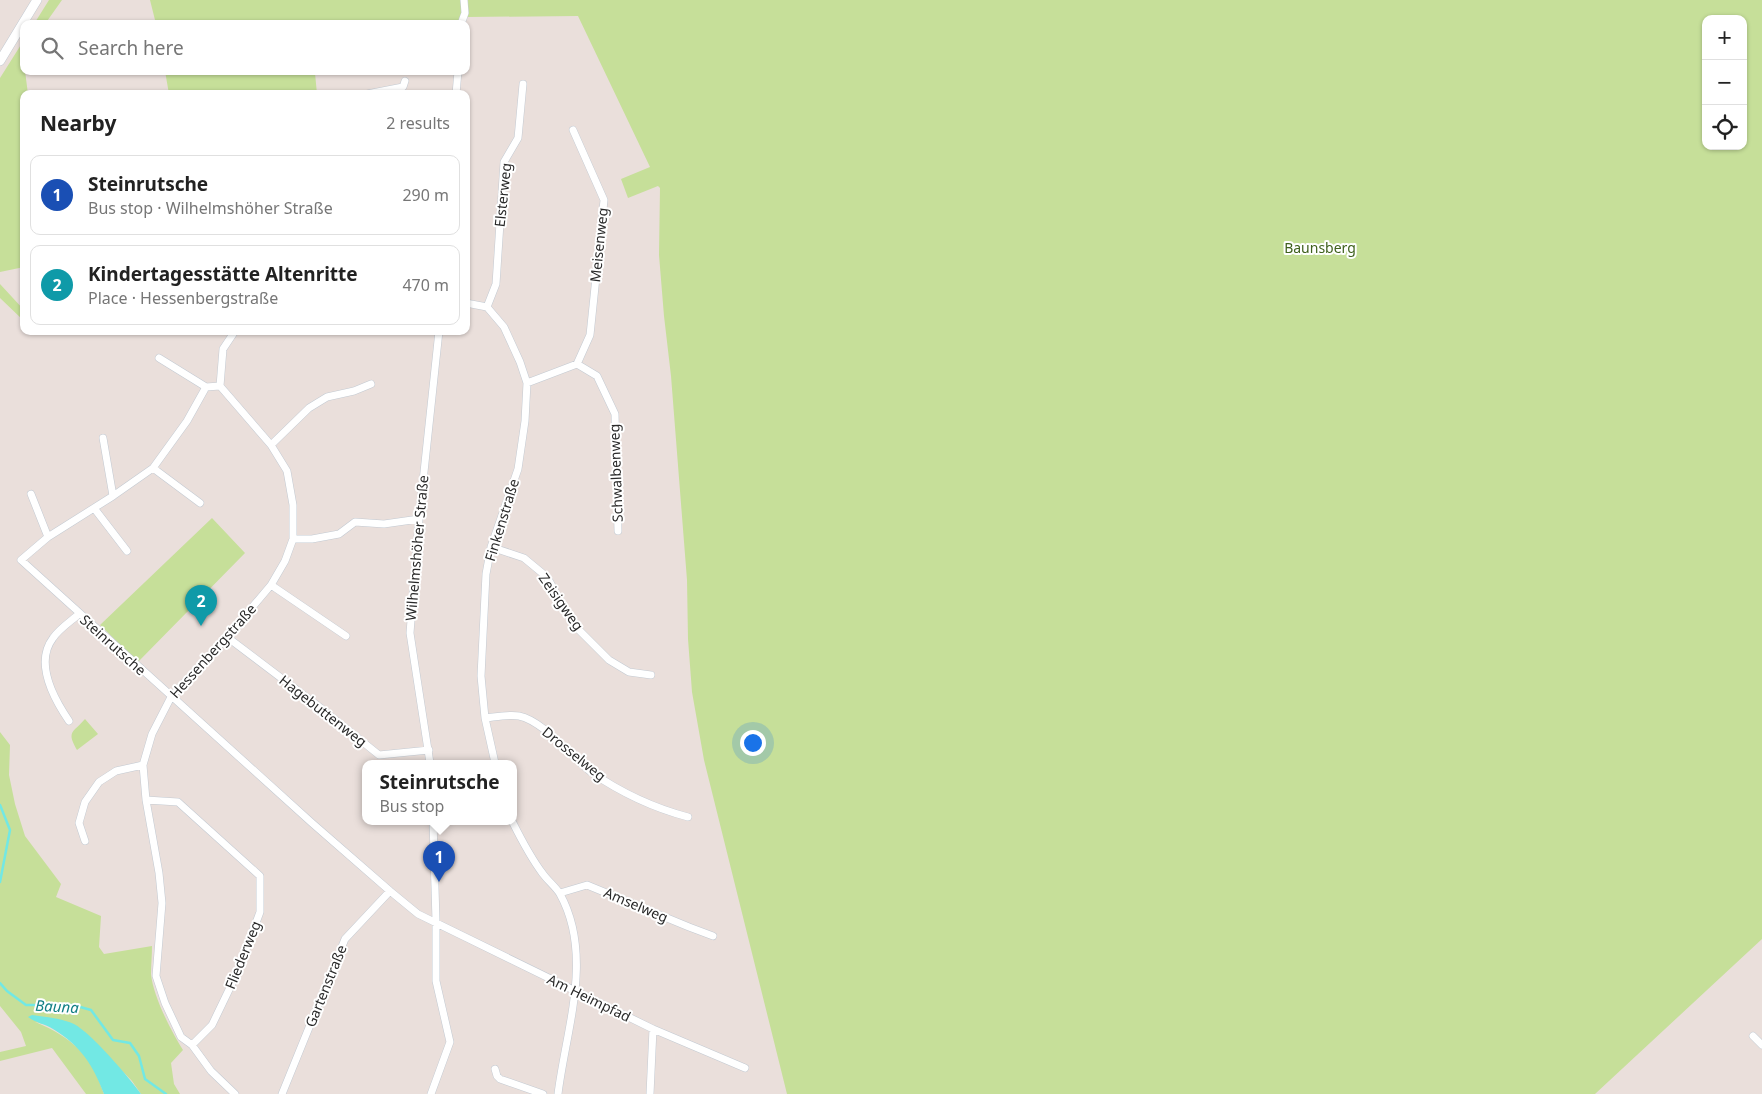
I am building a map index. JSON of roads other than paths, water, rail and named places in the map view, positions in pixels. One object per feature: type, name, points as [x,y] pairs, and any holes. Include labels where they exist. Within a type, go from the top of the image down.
[{"type":"main road","points":[[25,20],[37,0]]},
{"type":"main road","points":[[0,60],[20,28]]},
{"type":"street","points":[[462,20],[464,0]]},
{"type":"street","points":[[456,90],[458,75]]},
{"type":"street","points":[[387,90],[402,87],[405,81]]},
{"type":"street","name":"Elsterweg","points":[[487,307],[496,284],[504,162],[518,138],[522,84]]},
{"type":"street","name":"Meisenweg","points":[[573,130],[604,200],[590,335],[577,364]]},
{"type":"street","points":[[470,304],[487,307]]},
{"type":"street","name":"Finkenstraße","points":[[487,307],[504,327],[520,362],[526,383],[524,421],[518,469],[491,547],[486,574],[481,676],[485,718],[494,760]]},
{"type":"street","points":[[159,358],[206,387],[220,386],[223,349],[232,335]]},
{"type":"street","name":"Wilhelmshöher Straße","points":[[430,760],[410,633],[419,519],[439,335]]},
{"type":"street","points":[[526,383],[577,364]]},
{"type":"street","name":"Schwalbenweg","points":[[577,364],[597,376],[615,414],[618,531]]},
{"type":"street","points":[[271,446],[309,408],[327,397],[354,391],[372,384]]},
{"type":"street","name":"Hessenbergstraße","points":[[220,386],[271,446],[287,471],[293,505],[293,540],[285,561],[271,585],[227,637],[170,697],[152,734],[144,765],[146,800],[159,873],[162,903],[156,976],[164,1003],[181,1037],[192,1045],[211,1071],[235,1094]]},
{"type":"street","points":[[31,494],[48,536],[113,496],[153,468],[187,421],[206,387]]},
{"type":"street","points":[[103,438],[113,496]]},
{"type":"street","points":[[153,468],[200,502]]},
{"type":"street","points":[[94,508],[127,551]]},
{"type":"street","points":[[293,540],[339,534],[355,522],[384,524],[419,519]]},
{"type":"street","name":"Steinrutsche","points":[[48,536],[21,560],[170,697],[390,891],[418,914],[436,921]]},
{"type":"street","name":"Zeisigweg","points":[[491,547],[524,558],[547,577],[573,624],[609,660],[629,672],[651,675]]},
{"type":"street","points":[[271,585],[346,636]]},
{"type":"street","points":[[69,721],[58,704],[46,674],[45,659],[47,647],[53,637],[79,614]]},
{"type":"street","name":"Hagebuttenweg","points":[[227,637],[379,755],[429,750]]},
{"type":"street","name":"Drosselweg","points":[[485,718],[519,716],[537,724],[591,771],[619,789],[664,810],[688,817]]},
{"type":"street","points":[[85,841],[79,823],[85,802],[99,782],[116,771],[144,765]]},
{"type":"street","name":"Fliederweg","points":[[146,800],[178,802],[260,876],[260,912],[238,970],[212,1025],[192,1045]]},
{"type":"street","points":[[431,1094],[450,1042],[436,981],[433,825]]},
{"type":"street","points":[[514,825],[523,844],[542,873],[560,893],[570,919],[576,943],[575,992],[558,1094]]},
{"type":"street","name":"Amselweg","points":[[560,893],[587,885],[689,928],[713,936]]},
{"type":"street","name":"Gartenstraße","points":[[282,1094],[345,940],[390,891]]},
{"type":"street","name":"Am Heimpfad","points":[[436,921],[575,992],[653,1029],[745,1068]]},
{"type":"street","points":[[650,1094],[653,1029]]},
{"type":"street","points":[[1753,1036],[1762,1045]]},
{"type":"street","points":[[495,1069],[500,1079],[543,1094]]},
{"type":"water","points":[[32,1015],[64,1020],[81,1029],[109,1056],[141,1094],[104,1094],[90,1065],[79,1049],[63,1035],[28,1017]]},
{"type":"waterway","name":"Bauna","points":[[0,805],[10,830],[0,882]]},
{"type":"waterway","name":"Bauna","points":[[0,983],[7,991],[26,1005],[73,1005],[91,1010],[113,1040],[130,1043],[139,1056],[145,1079],[166,1094]]},
{"type":"place","name":"Kindertagesstätte Altenritte","points":[[201,626]]},
{"type":"place","name":"Steinrutsche","points":[[439,882]]},
{"type":"park label","name":"Baunsberg","points":[[1320,248]]}]
